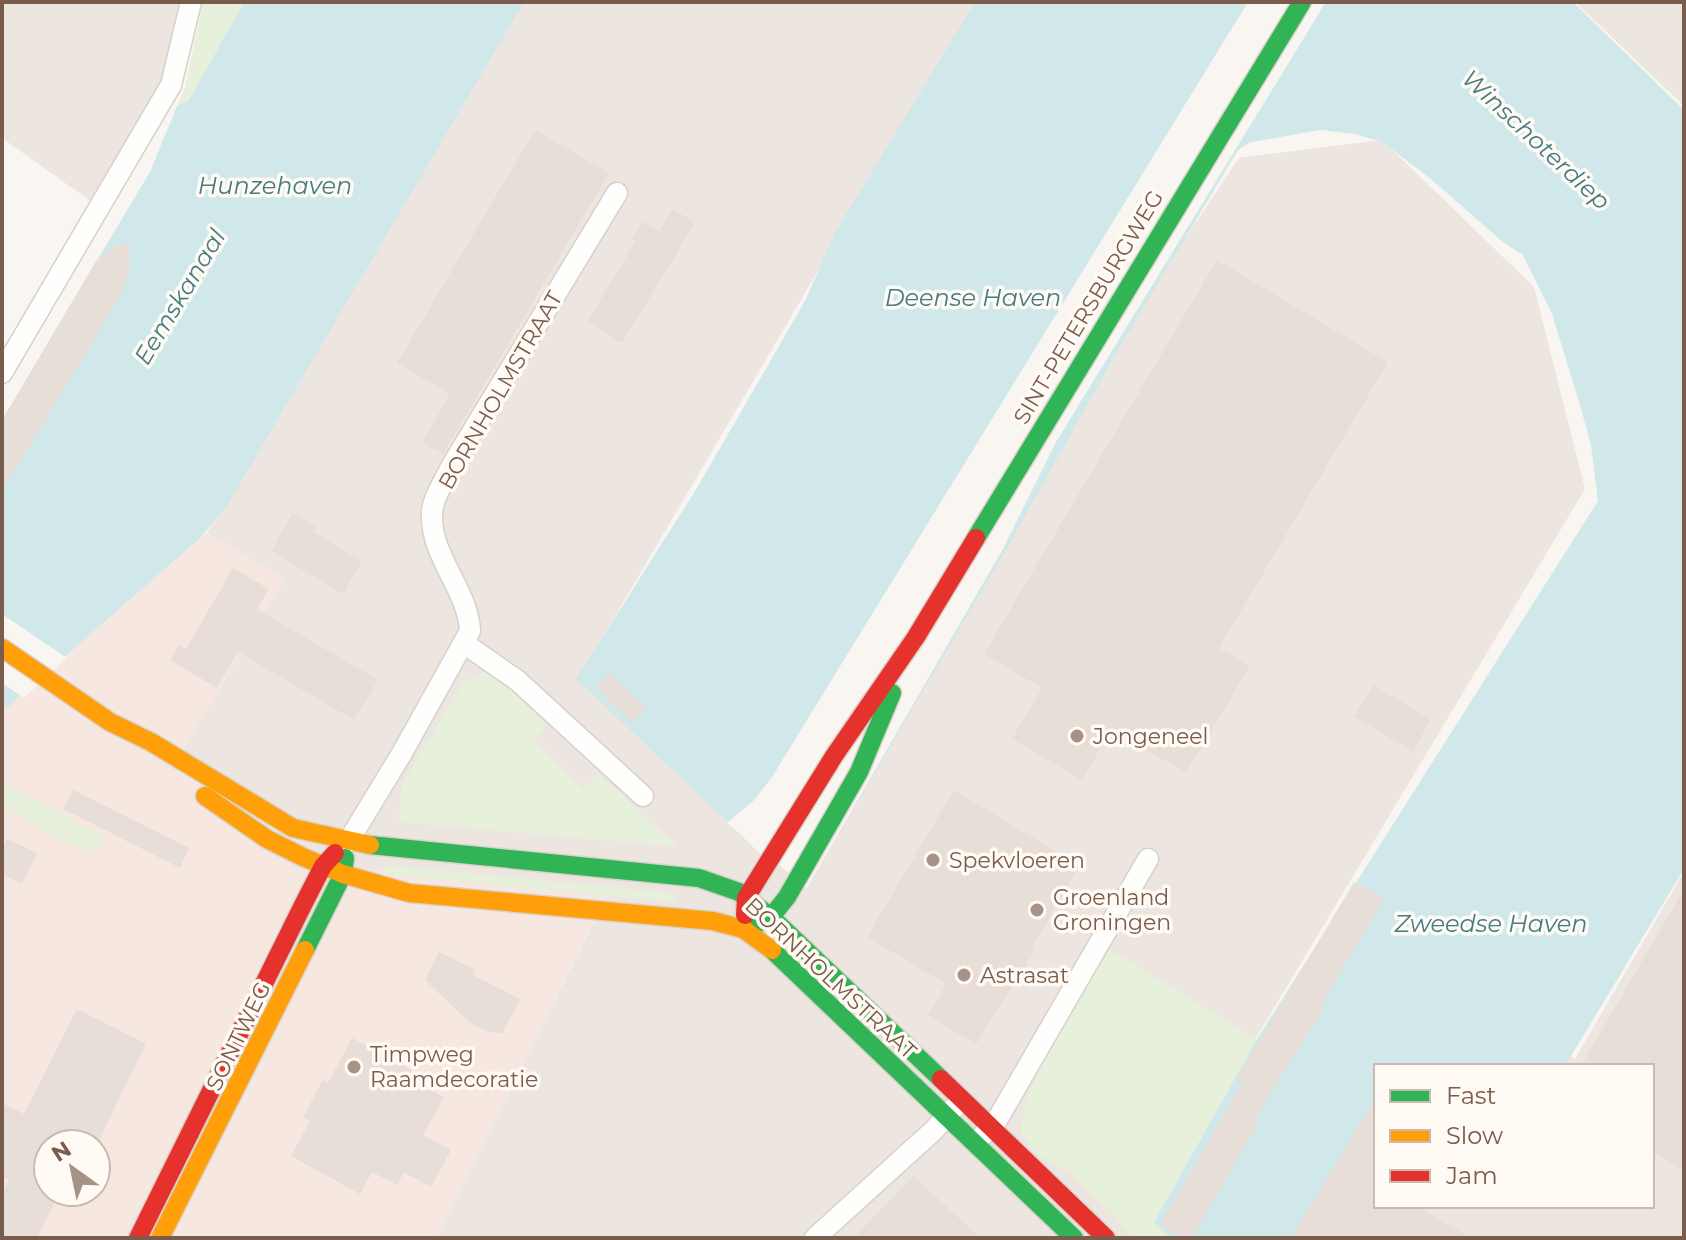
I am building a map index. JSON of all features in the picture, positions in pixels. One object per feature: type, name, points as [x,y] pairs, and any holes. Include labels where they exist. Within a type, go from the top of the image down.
[{"type":"street","points":[[2,373],[171,85],[191,2]]},
{"type":"street","name":"SINT-PETERSBURGWEG","points":[[743,929],[746,898],[834,756],[916,637],[1302,2]]},
{"type":"street","name":"BORNHOLMSTRAAT","points":[[465,644],[470,631],[469,614],[439,551],[431,511],[451,467],[617,193]]},
{"type":"street","name":"SINT-PETERSBURGWEG","points":[[771,917],[795,884],[859,772],[916,637]]},
{"type":"street","points":[[465,644],[518,681],[643,796]]},
{"type":"street","name":"SONTWEG","points":[[138,1238],[323,866],[348,842],[465,644]]},
{"type":"street","points":[[2,648],[110,722]]},
{"type":"street","name":"BORNHOLMSTRAAT","points":[[110,722],[151,742],[281,822],[316,835],[348,842],[699,878],[725,886],[771,917],[1106,1238]]},
{"type":"street","name":"BORNHOLMSTRAAT","points":[[110,722],[142,752],[267,839],[343,874],[409,893],[713,921],[743,929],[765,943],[1074,1238]]},
{"type":"street","name":"SONTWEG","points":[[160,1238],[343,874],[348,842]]},
{"type":"street","points":[[975,1144],[990,1127],[1148,859]]},
{"type":"street","points":[[743,929],[771,917]]},
{"type":"street","points":[[815,1238],[947,1117],[961,1100]]},
{"type":"shaded area","points":[[2,2],[189,2],[163,103],[99,207],[2,138]]},
{"type":"shaded area","points":[[521,2],[976,2],[581,674],[767,861],[1239,158],[1382,140],[1534,287],[1585,489],[1136,1238],[436,1238],[610,889],[343,867],[176,762],[284,579],[207,533]]},
{"type":"shaded area","points":[[1575,2],[1684,2],[1684,106]]},
{"type":"shaded area","points":[[207,533],[284,579],[177,761],[610,888],[436,1238],[2,1238],[2,665],[14,644]]},
{"type":"shaded area","points":[[1684,872],[1684,1238],[1362,1238],[1380,1208],[1654,1208],[1654,1064],[1466,1064],[1496,1014],[1575,1059]]},
{"type":"green space","points":[[203,2],[244,2],[189,100],[177,106],[185,88]]},
{"type":"green space","points":[[489,670],[547,724],[535,740],[583,789],[599,774],[678,847],[399,822],[402,784],[462,684]]},
{"type":"green space","points":[[2,783],[105,836],[95,853],[55,838],[2,806]]},
{"type":"green space","points":[[384,865],[675,893],[674,902],[383,874]]},
{"type":"green space","points":[[1107,948],[1257,1039],[1154,1222],[1171,1238],[1132,1238],[1114,1215],[1070,1173],[1039,1156],[1021,1134],[1025,1101],[1053,1039]]},
{"type":"water","name":"Hunzehaven","points":[[244,2],[524,2],[226,507],[201,537],[2,712],[2,420],[150,172],[177,106],[189,100]]},
{"type":"water","points":[[975,2],[1573,2],[1684,110],[1684,869],[1566,1064],[1374,1064],[1374,1208],[1423,1208],[1405,1238],[1171,1238],[1154,1222],[1257,1039],[1598,501],[1591,445],[1580,405],[1552,314],[1523,255],[1504,243],[1431,179],[1382,142],[1355,134],[1321,130],[1251,142],[1238,150],[1117,352],[1010,543],[809,885],[729,823],[576,679],[697,488],[805,301],[836,231]]},
{"type":"pier","points":[[1248,2],[1326,2],[1056,442],[1003,549],[807,888],[727,823],[753,801],[772,777]]},
{"type":"pier","points":[[2,614],[67,658],[24,698],[2,683]]},
{"type":"building","points":[[535,130],[609,173],[443,454],[422,443],[450,394],[397,363]]},
{"type":"building","points":[[673,209],[695,223],[622,343],[587,322],[636,241],[632,239],[643,222],[660,231]]},
{"type":"building","points":[[129,242],[130,263],[123,291],[2,491],[2,421],[96,261],[114,247]]},
{"type":"building","points":[[1217,260],[1388,362],[1219,648],[1250,666],[1186,773],[1122,735],[1106,739],[1082,780],[1012,739],[1042,688],[984,654]]},
{"type":"building","points":[[293,513],[316,527],[313,532],[362,561],[343,594],[271,551]]},
{"type":"building","points":[[233,568],[269,589],[257,609],[378,680],[354,720],[238,652],[217,688],[170,660],[179,645],[186,649]]},
{"type":"building","points":[[609,672],[646,708],[632,723],[596,687]]},
{"type":"building","points":[[1373,685],[1431,719],[1413,751],[1354,717]]},
{"type":"building","points":[[73,790],[189,848],[180,868],[63,809]]},
{"type":"building","points":[[954,790],[1080,866],[1032,947],[1036,949],[976,1044],[928,1016],[946,984],[867,937]]},
{"type":"building","points":[[7,839],[37,853],[22,884],[2,874],[2,848]]},
{"type":"building","points":[[1354,882],[1384,899],[1322,1004],[1325,1006],[1253,1122],[1258,1124],[1192,1238],[1183,1238],[1160,1225],[1243,1081],[1237,1078]]},
{"type":"building","points":[[1684,889],[1684,1170],[1654,1153],[1654,1064],[1582,1064]]},
{"type":"building","points":[[439,952],[475,970],[472,975],[520,999],[502,1034],[484,1030],[468,1021],[425,980]]},
{"type":"building","points":[[77,1009],[146,1044],[105,1128],[32,1128],[32,1208],[52,1208],[37,1238],[2,1238],[2,1194],[9,1180],[2,1177],[2,1103],[24,1114]]},
{"type":"building","points":[[352,1038],[411,1070],[408,1077],[444,1097],[423,1135],[451,1150],[431,1187],[404,1172],[397,1185],[372,1172],[360,1194],[291,1156],[310,1121],[303,1117],[323,1080],[328,1083]]},
{"type":"building","points":[[1374,1100],[1374,1208],[1420,1208],[1471,1238],[1291,1238]]},
{"type":"building","points":[[913,1176],[945,1205],[980,1238],[854,1238]]},
{"type":"traffic: fast","points":[[976,538],[1302,2]]},
{"type":"traffic: fast","points":[[754,925],[771,917],[787,897],[859,772],[892,693]]},
{"type":"traffic: fast","points":[[370,845],[699,878],[739,892],[771,917],[941,1079]]},
{"type":"traffic: fast","points":[[305,950],[343,874],[345,858]]},
{"type":"traffic: fast","points":[[772,950],[1074,1238]]},
{"type":"traffic: slow","points":[[2,648],[110,722],[151,742],[293,828],[370,845]]},
{"type":"traffic: slow","points":[[205,796],[267,839],[303,857],[343,874],[409,893],[713,921],[743,929],[772,950]]},
{"type":"traffic: slow","points":[[160,1238],[305,950]]},
{"type":"traffic: jam","points":[[745,915],[746,898],[834,756],[916,637],[976,538]]},
{"type":"traffic: jam","points":[[138,1238],[303,905],[323,866],[335,853]]},
{"type":"traffic: jam","points":[[941,1079],[1106,1238]]},
{"type":"place","name":"Jongeneel","points":[[1077,736]]},
{"type":"place","name":"Spekvloeren","points":[[933,860]]},
{"type":"place","name":"Groenland Groningen","points":[[1037,910]]},
{"type":"place","name":"Astrasat","points":[[964,975]]},
{"type":"place","name":"Timpweg Raamdecoratie","points":[[354,1067]]},
{"type":"water label","name":"Winschoterdiep","points":[[1536,140]]},
{"type":"water label","name":"Eemskanaal","points":[[180,297]]},
{"type":"water label","name":"Deense Haven","points":[[973,298]]},
{"type":"water label","name":"Zweedse Haven","points":[[1491,924]]}]
